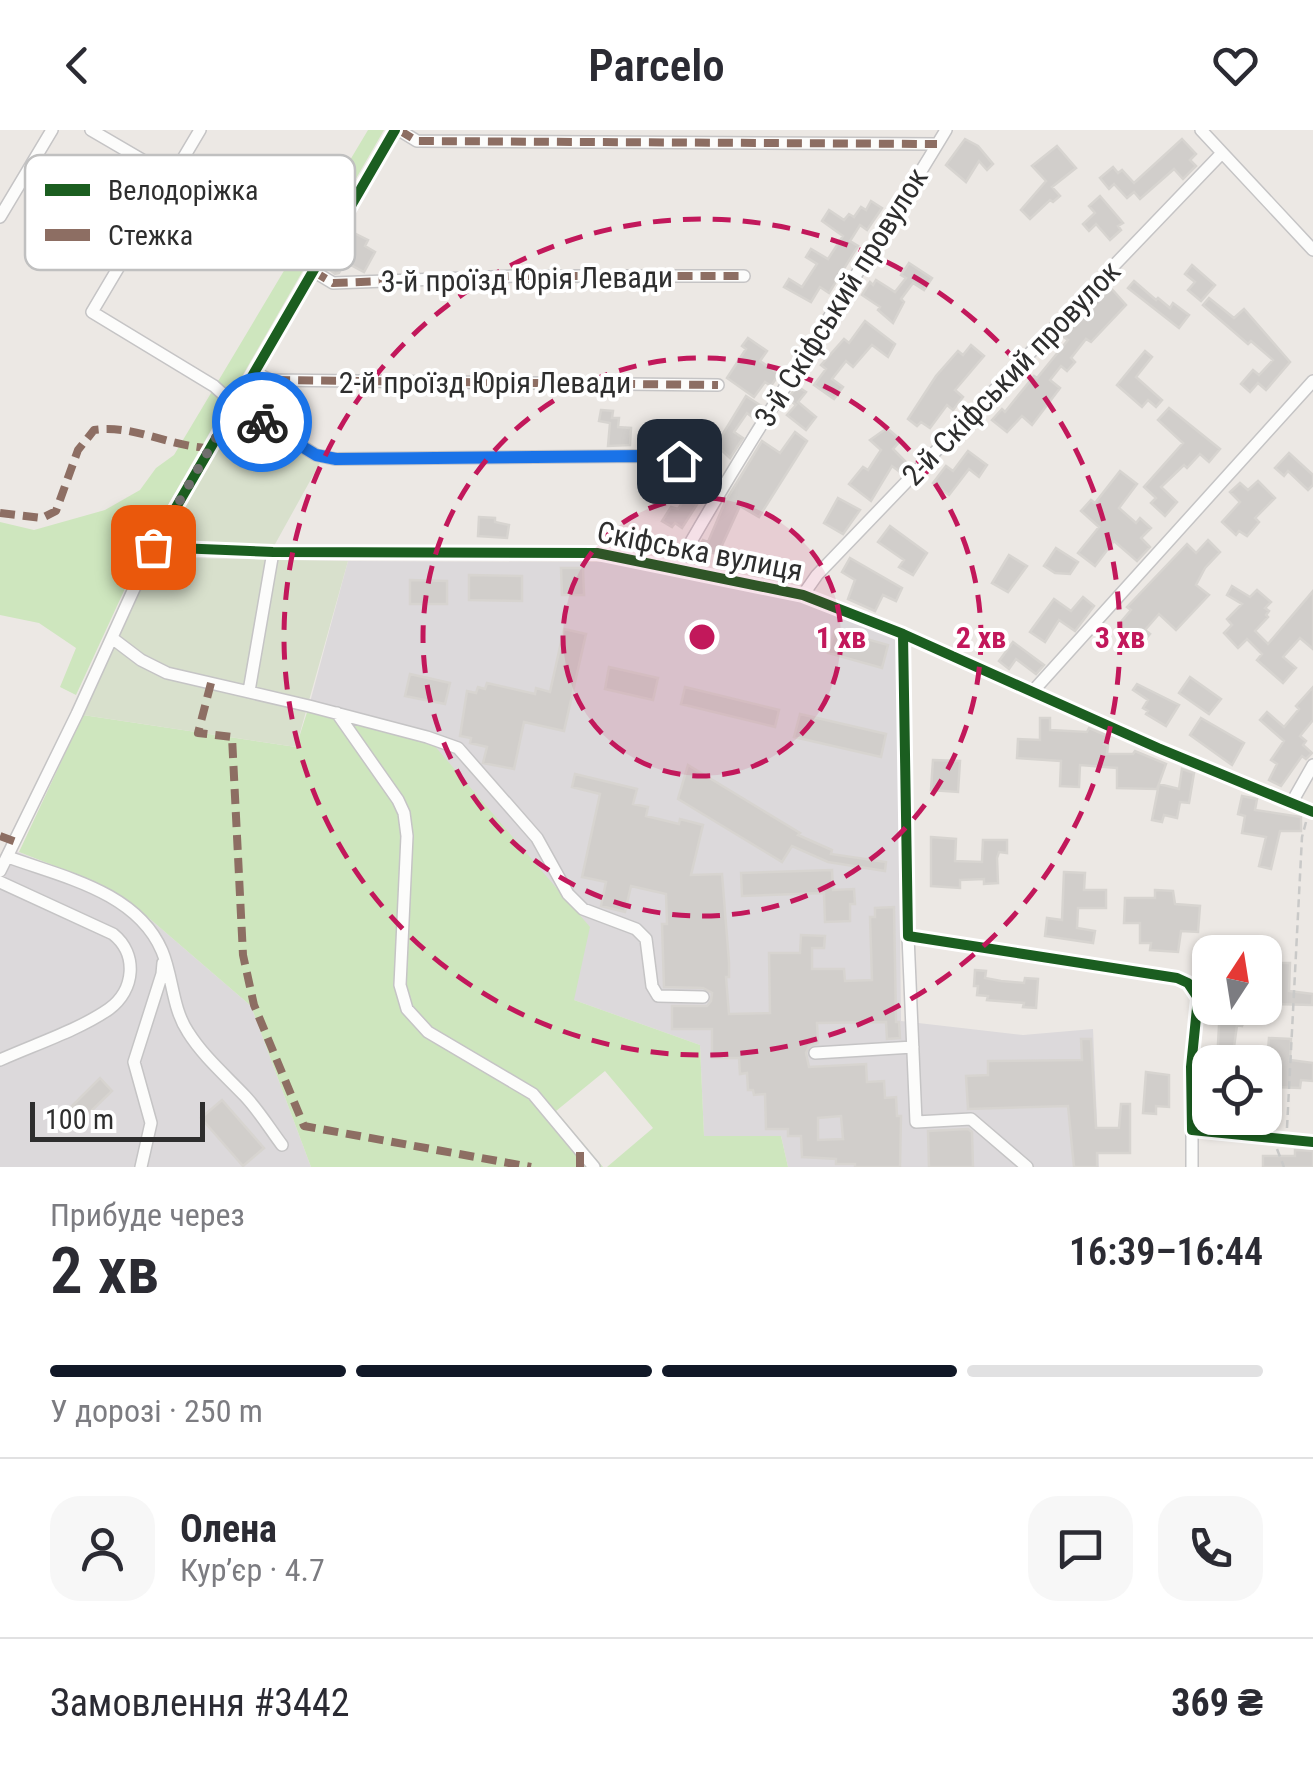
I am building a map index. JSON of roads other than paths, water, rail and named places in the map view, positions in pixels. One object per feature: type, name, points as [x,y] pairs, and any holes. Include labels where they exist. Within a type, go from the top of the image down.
[{"type":"street","points":[[37,155],[52,130]]},
{"type":"street","points":[[91,130],[134,155]]},
{"type":"street","points":[[186,155],[200,130]]},
{"type":"street","points":[[355,201],[397,130],[417,141],[937,144]]},
{"type":"street","name":"3-й Скіфський провулок","points":[[676,568],[738,459],[870,257],[946,130]]},
{"type":"street","points":[[1201,130],[1313,250]]},
{"type":"street","name":"2-й Скіфський провулок","points":[[803,594],[1221,154]]},
{"type":"street","points":[[0,217],[25,175]]},
{"type":"street","points":[[117,270],[92,312],[214,386],[235,405],[316,455],[336,459],[644,456],[679,461]]},
{"type":"street","points":[[0,871],[153,547],[313,272]]},
{"type":"street","name":"3-й проїзд Юрія Левади","points":[[313,272],[333,283],[515,276],[744,276]]},
{"type":"street","name":"2-й проїзд Юрія Левади","points":[[254,372],[270,380],[718,385]]},
{"type":"street","points":[[1034,690],[1313,382]]},
{"type":"street","name":"Скіфська вулиця","points":[[153,547],[273,552],[597,553],[803,594],[1034,690],[1158,748],[1312,810]]},
{"type":"street","points":[[249,690],[273,552]]},
{"type":"street","points":[[903,634],[908,936],[916,1122],[971,1120],[1026,1167]]},
{"type":"street","points":[[112,638],[153,667],[458,748],[537,838],[568,894],[583,909],[636,929],[646,939],[652,986],[658,996],[703,997]]},
{"type":"street","points":[[337,713],[404,813],[407,836],[400,985],[408,1009],[428,1032],[534,1094],[594,1167]]},
{"type":"street","points":[[1292,802],[1313,764]]},
{"type":"street","points":[[8,857],[87,886],[125,905],[152,932],[163,954],[186,1030],[247,1098],[282,1145]]},
{"type":"street","points":[[0,882],[113,934],[128,948],[131,963],[124,990],[112,1007],[0,1060]]},
{"type":"street","points":[[908,936],[1177,978],[1188,983],[1198,998],[1193,1045]]},
{"type":"street","points":[[141,1167],[151,1123],[134,1062],[162,974],[163,954]]},
{"type":"street","points":[[814,1052],[913,1047]]},
{"type":"street","points":[[1192,1057],[1192,1130]]},
{"type":"street","points":[[1192,1135],[1192,1167]]},
{"type":"street","points":[[1242,1135],[1313,1142]]}]
